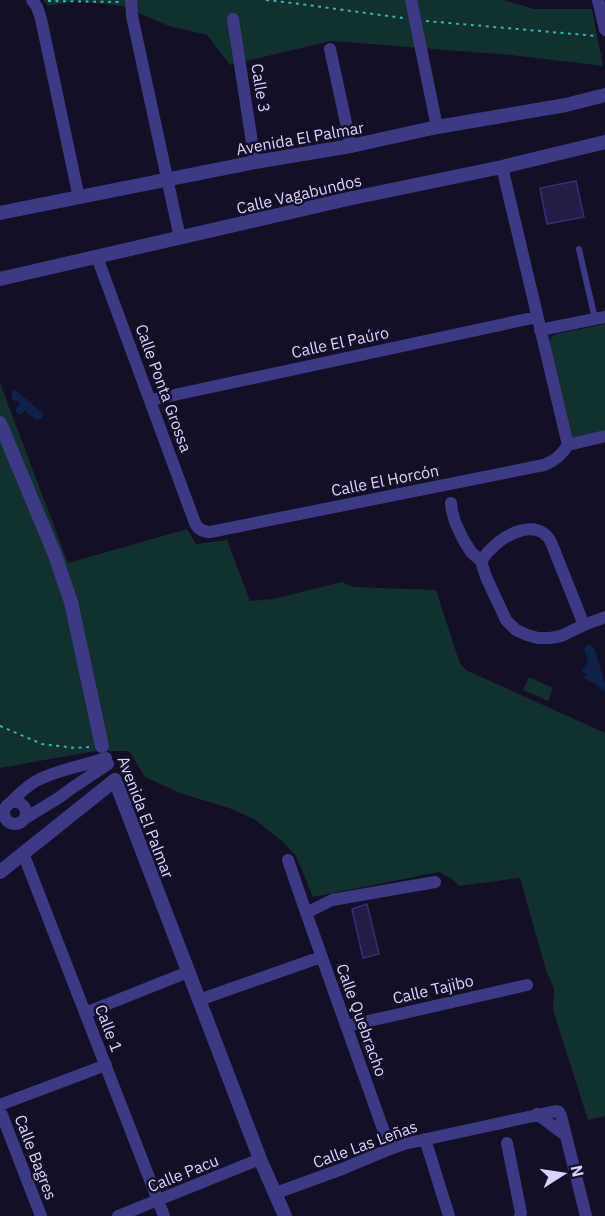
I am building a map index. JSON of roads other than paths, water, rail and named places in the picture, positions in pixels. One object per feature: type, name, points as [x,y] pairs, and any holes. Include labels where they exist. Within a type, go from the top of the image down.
[{"type":"street","points":[[411,0],[437,128]]},
{"type":"street","points":[[598,0],[605,30]]},
{"type":"street","points":[[32,1],[41,19],[79,198]]},
{"type":"street","points":[[130,1],[180,238]]},
{"type":"street","name":"Calle 3","points":[[233,20],[255,162]]},
{"type":"street","points":[[330,49],[351,146]]},
{"type":"street","name":"Avenida El Palmar","points":[[0,213],[255,162],[566,105],[605,95]]},
{"type":"street","name":"Calle Vagabundos","points":[[0,279],[605,142]]},
{"type":"street","points":[[502,167],[568,445],[605,436]]},
{"type":"street","name":"Calle Ponta Grossa","points":[[97,257],[195,522],[201,530]]},
{"type":"street","name":"Calle El Paúro","points":[[151,400],[537,317]]},
{"type":"street","points":[[540,330],[600,318]]},
{"type":"street","name":"Avenida El Palmar","points":[[0,423],[55,555],[71,602],[105,756],[260,1160],[285,1216]]},
{"type":"street","name":"Calle El Horcón","points":[[201,530],[210,532],[544,465],[553,462],[568,445]]},
{"type":"street","points":[[451,503],[455,522],[463,539],[471,552],[481,561],[506,620],[516,630],[538,638],[550,638],[561,636],[605,617]]},
{"type":"street","points":[[481,561],[507,536],[530,529],[543,532],[550,542],[584,625]]},
{"type":"street","points":[[105,756],[87,777],[60,798],[19,824],[4,827],[5,804],[24,789],[55,773],[105,756]]},
{"type":"street","points":[[0,872],[115,780]]},
{"type":"street","points":[[5,804],[20,804],[25,811],[24,819]]},
{"type":"street","name":"Calle 1","points":[[23,853],[164,1216]]},
{"type":"street","points":[[288,861],[321,957]]},
{"type":"street","points":[[306,913],[332,900],[435,882]]},
{"type":"street","name":"Calle Quebracho","points":[[199,1000],[321,957],[390,1149]]},
{"type":"street","points":[[85,1013],[188,972]]},
{"type":"street","name":"Calle Tajibo","points":[[347,1026],[527,985]]},
{"type":"street","points":[[0,1105],[106,1065]]},
{"type":"street","name":"Calle Bagres","points":[[0,1110],[41,1216]]},
{"type":"street","name":"Calle Las Leñas","points":[[276,1193],[390,1149],[537,1114],[565,1135],[586,1216]]},
{"type":"street","points":[[425,1139],[449,1216]]},
{"type":"street","points":[[507,1143],[520,1216]]},
{"type":"street","name":"Calle Pacu","points":[[118,1216],[260,1160]]},
{"type":"lane","points":[[579,249],[600,318]]},
{"type":"water","points":[[15,390],[44,414],[42,419],[35,419],[25,411],[20,415],[15,411],[20,403],[11,399],[12,392]]},
{"type":"water","points":[[587,645],[594,648],[605,683],[605,691],[584,678],[586,674],[582,672],[588,659],[584,649]]}]
